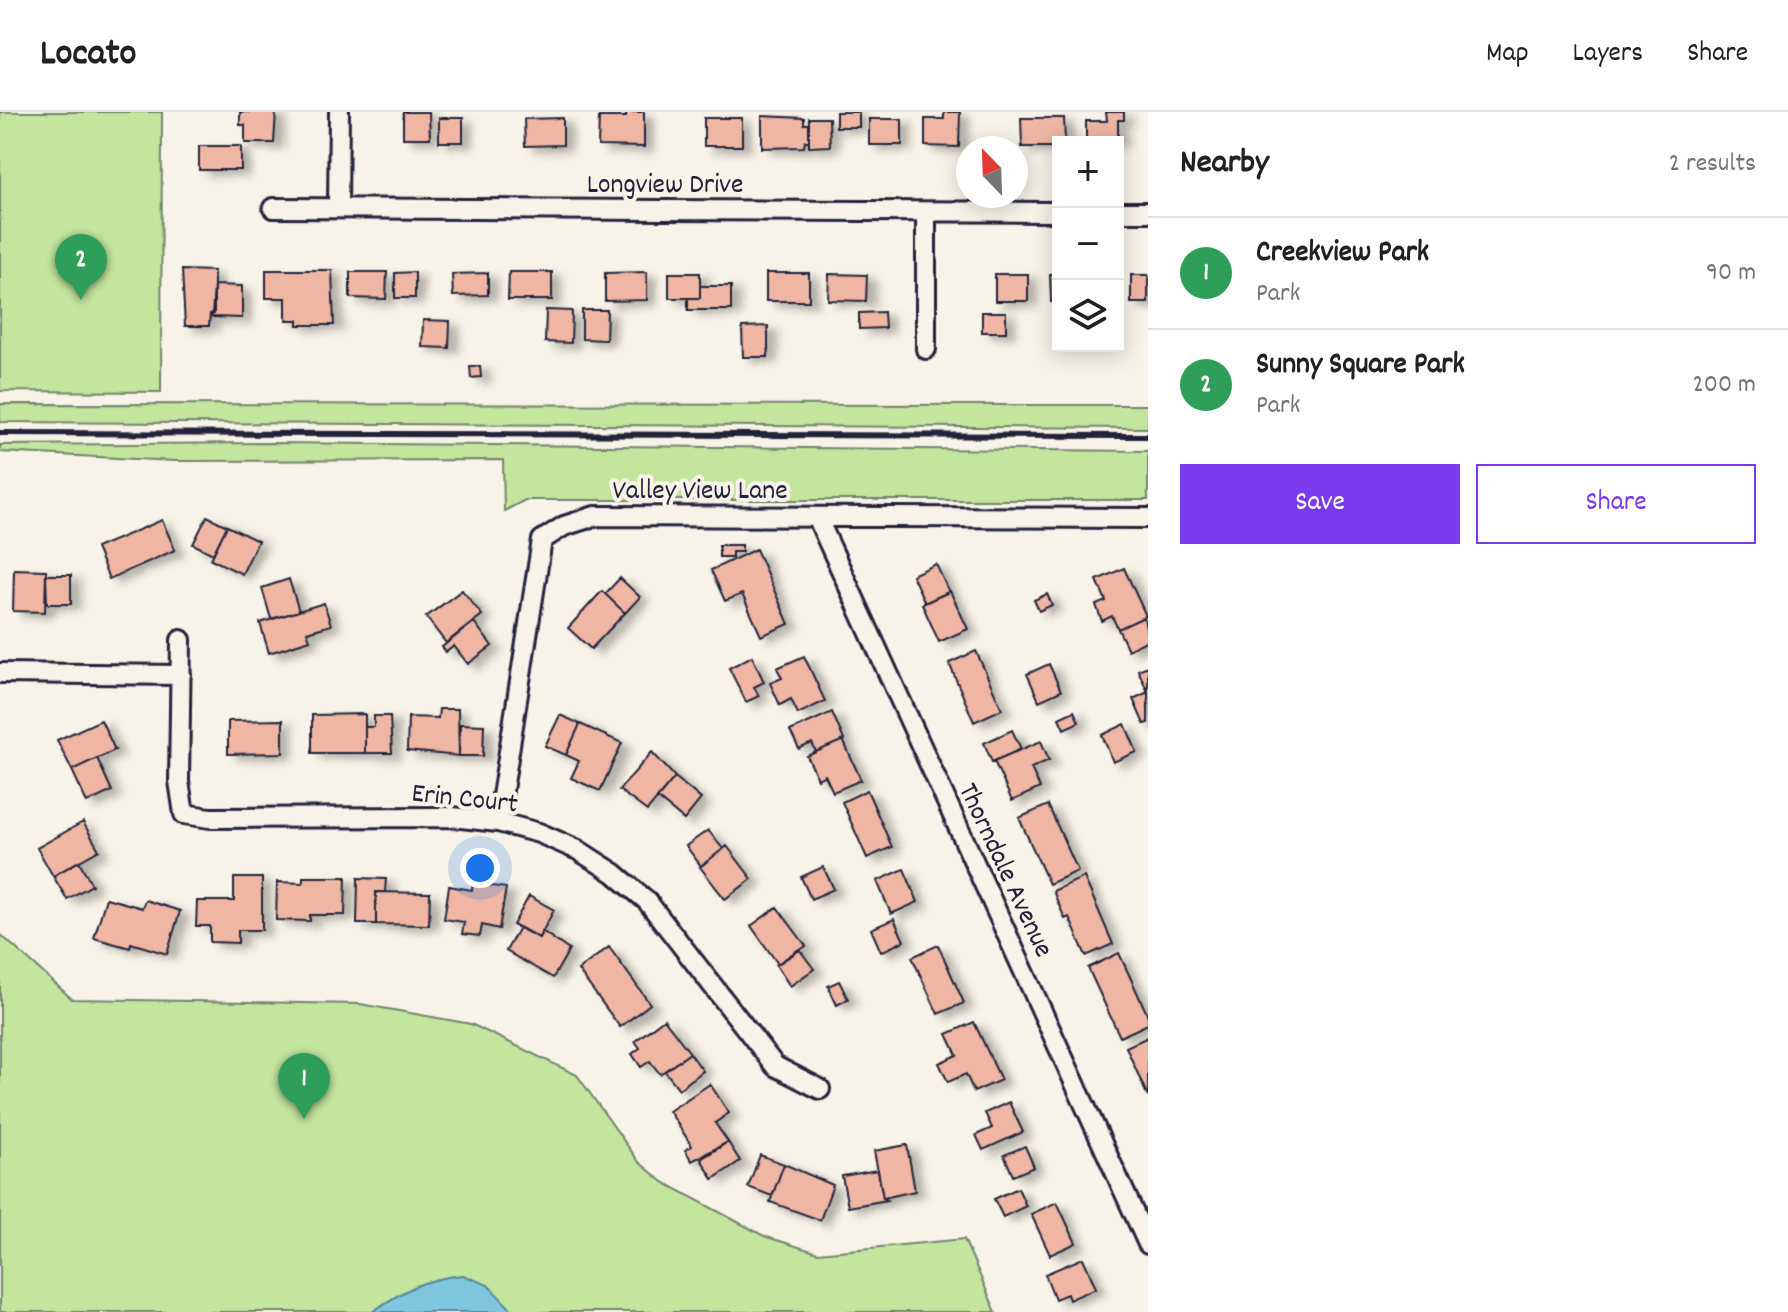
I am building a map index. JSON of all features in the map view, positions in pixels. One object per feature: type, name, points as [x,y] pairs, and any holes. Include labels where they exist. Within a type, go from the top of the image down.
[{"type":"street","points":[[338,207],[339,112]]},
{"type":"street","name":"Longview Drive","points":[[273,208],[1052,212]]},
{"type":"street","points":[[926,212],[926,349]]},
{"type":"street","points":[[1124,212],[1148,212]]},
{"type":"street","name":"Valley View Lane","points":[[498,822],[542,540],[564,526],[595,516],[1148,518]]},
{"type":"street","name":"Thorndale Avenue","points":[[817,517],[1148,1244]]},
{"type":"street","name":"Erin Court","points":[[181,640],[179,781],[184,814],[210,818],[452,817],[498,822],[539,833],[578,850],[614,873],[647,901],[672,929],[775,1066],[820,1089]]},
{"type":"street","points":[[0,673],[181,675]]},
{"type":"green space","points":[[0,112],[162,112],[161,392],[0,391]]},
{"type":"green space","points":[[0,404],[1148,405],[1148,428],[0,422]]},
{"type":"green space","points":[[272,443],[1148,451],[1148,500],[525,500],[504,511],[503,460],[175,461],[0,452],[0,445]]},
{"type":"green space","points":[[0,934],[72,999],[360,1004],[471,1024],[577,1075],[639,1162],[663,1182],[764,1236],[818,1253],[964,1239],[996,1312],[0,1312]]},
{"type":"water","points":[[463,1275],[488,1285],[514,1312],[372,1312],[414,1287],[436,1279]]},
{"type":"building","points":[[240,112],[276,112],[274,143],[245,143],[245,125],[240,125]]},
{"type":"building","points":[[403,112],[429,112],[430,138],[403,138]]},
{"type":"building","points":[[626,112],[644,112],[644,147],[598,146],[599,117],[626,117]]},
{"type":"building","points":[[836,112],[859,112],[859,127],[836,127]]},
{"type":"building","points":[[944,112],[960,112],[956,147],[925,146],[925,119],[944,119]]},
{"type":"building","points":[[1106,112],[1124,112],[1124,120],[1118,120],[1118,136],[1086,136],[1086,121],[1107,121]]},
{"type":"building","points":[[762,116],[804,118],[804,124],[809,124],[809,141],[805,141],[804,147],[762,148]]},
{"type":"building","points":[[439,118],[463,118],[463,142],[439,142]]},
{"type":"building","points":[[563,118],[563,145],[525,146],[524,119]]},
{"type":"building","points":[[704,118],[742,118],[742,146],[704,146]]},
{"type":"building","points":[[809,118],[829,118],[830,146],[809,147]]},
{"type":"building","points":[[1021,118],[1064,118],[1065,136],[1052,136],[1052,147],[1028,147],[1028,136],[1022,136]]},
{"type":"building","points":[[869,119],[902,119],[902,145],[869,145]]},
{"type":"building","points":[[199,146],[241,146],[241,170],[199,170]]},
{"type":"building","points":[[182,270],[214,271],[214,314],[210,314],[209,326],[185,326]]},
{"type":"building","points":[[266,270],[332,270],[334,325],[298,325],[298,320],[286,320],[286,298],[266,298]]},
{"type":"building","points":[[350,272],[387,272],[386,299],[350,298]]},
{"type":"building","points":[[415,272],[415,298],[395,298],[395,273]]},
{"type":"building","points":[[509,272],[552,272],[552,300],[508,300]]},
{"type":"building","points":[[647,272],[647,300],[605,301],[605,273]]},
{"type":"building","points":[[488,273],[488,295],[453,296],[452,274]]},
{"type":"building","points":[[669,273],[700,273],[700,298],[669,298]]},
{"type":"building","points":[[766,273],[809,273],[809,301],[766,301]]},
{"type":"building","points":[[829,274],[867,275],[866,301],[828,300]]},
{"type":"building","points":[[995,274],[1028,274],[1028,301],[995,301]]},
{"type":"building","points":[[1050,274],[1052,274],[1052,302]]},
{"type":"building","points":[[1131,275],[1148,275],[1148,303],[1131,303]]},
{"type":"building","points":[[214,285],[242,286],[242,318],[212,317]]},
{"type":"building","points":[[700,286],[731,286],[731,310],[688,310],[688,298],[700,298]]},
{"type":"building","points":[[546,310],[572,311],[571,343],[545,342]]},
{"type":"building","points":[[582,310],[607,310],[606,340],[582,339]]},
{"type":"building","points":[[884,312],[885,328],[859,329],[859,313]]},
{"type":"building","points":[[982,312],[1006,312],[1006,332],[982,332]]},
{"type":"building","points":[[423,320],[450,321],[449,348],[422,347]]},
{"type":"building","points":[[768,326],[768,357],[743,357],[742,327]]},
{"type":"building","points":[[470,366],[480,366],[481,377],[471,378]]},
{"type":"building","points":[[207,516],[227,526],[213,554],[193,544]]},
{"type":"building","points":[[162,520],[175,550],[109,579],[96,548]]},
{"type":"building","points":[[227,526],[258,541],[242,574],[211,559]]},
{"type":"building","points":[[719,545],[742,545],[742,552],[732,552],[732,557],[719,557]]},
{"type":"building","points":[[756,549],[789,624],[761,636],[742,594],[725,601],[711,570]]},
{"type":"building","points":[[936,564],[949,592],[925,603],[912,575]]},
{"type":"building","points":[[1124,568],[1146,616],[1118,629],[1112,616],[1102,621],[1096,605],[1106,601],[1097,580]]},
{"type":"building","points":[[14,569],[46,570],[45,612],[13,611]]},
{"type":"building","points":[[46,575],[71,575],[71,604],[47,604]]},
{"type":"building","points":[[620,578],[640,597],[625,613],[605,594]]},
{"type":"building","points":[[289,579],[299,611],[271,619],[262,588]]},
{"type":"building","points":[[462,590],[482,615],[446,643],[426,617]]},
{"type":"building","points":[[602,591],[625,613],[591,649],[568,628]]},
{"type":"building","points":[[950,591],[968,629],[939,642],[922,604]]},
{"type":"building","points":[[1047,594],[1052,605],[1039,611],[1034,600]]},
{"type":"building","points":[[324,603],[331,625],[307,632],[310,640],[269,653],[260,623]]},
{"type":"building","points":[[1144,617],[1148,640],[1128,650],[1118,629]]},
{"type":"building","points":[[474,622],[492,646],[468,664],[454,646],[446,652],[442,647]]},
{"type":"building","points":[[976,651],[1002,709],[974,722],[949,663]]},
{"type":"building","points":[[752,656],[764,682],[754,687],[759,696],[746,702],[729,668]]},
{"type":"building","points":[[804,656],[825,701],[798,714],[791,699],[780,705],[770,683],[782,678],[777,668]]},
{"type":"building","points":[[1049,664],[1061,691],[1039,701],[1027,674]]},
{"type":"building","points":[[1148,666],[1148,692],[1138,670]]},
{"type":"building","points":[[1148,692],[1148,723],[1144,724],[1133,699]]},
{"type":"building","points":[[439,709],[458,709],[459,756],[407,751],[408,717],[438,718]]},
{"type":"building","points":[[1074,711],[1079,722],[1064,729],[1059,718]]},
{"type":"building","points":[[832,712],[844,740],[816,752],[812,743],[799,749],[790,731]]},
{"type":"building","points":[[365,714],[365,753],[312,753],[312,715]]},
{"type":"building","points":[[560,715],[580,724],[566,755],[545,746]]},
{"type":"building","points":[[374,716],[390,716],[392,753],[365,753],[365,727],[374,727]]},
{"type":"building","points":[[101,720],[115,750],[72,770],[57,740]]},
{"type":"building","points":[[283,720],[283,753],[228,754],[228,721]]},
{"type":"building","points":[[460,724],[484,725],[483,756],[459,756]]},
{"type":"building","points":[[580,724],[622,743],[600,791],[571,778],[579,761],[566,755]]},
{"type":"building","points":[[1125,724],[1137,752],[1113,762],[1102,735]]},
{"type":"building","points":[[1012,730],[1021,749],[992,762],[984,743]]},
{"type":"building","points":[[843,740],[861,780],[833,792],[825,775],[818,779],[807,756]]},
{"type":"building","points":[[1041,741],[1049,760],[1031,768],[1040,788],[1012,801],[994,761]]},
{"type":"building","points":[[652,752],[675,777],[647,811],[619,790]]},
{"type":"building","points":[[97,758],[112,791],[87,803],[72,770]]},
{"type":"building","points":[[675,777],[701,799],[684,820],[657,798]]},
{"type":"building","points":[[867,790],[892,847],[867,858],[842,802]]},
{"type":"building","points":[[1048,805],[1078,871],[1049,884],[1019,818]]},
{"type":"building","points":[[83,822],[99,850],[53,876],[37,848]]},
{"type":"building","points":[[708,830],[723,849],[701,866],[686,846]]},
{"type":"building","points":[[727,846],[752,879],[725,899],[700,867]]},
{"type":"building","points":[[79,861],[92,885],[67,899],[53,876]]},
{"type":"building","points":[[823,867],[834,889],[811,899],[801,877]]},
{"type":"building","points":[[904,869],[918,902],[891,914],[877,881]]},
{"type":"building","points":[[303,877],[346,877],[345,915],[310,915],[310,921],[276,920],[277,882],[303,883]]},
{"type":"building","points":[[1084,877],[1113,944],[1086,956],[1069,917],[1065,919],[1053,891]]},
{"type":"building","points":[[234,878],[262,878],[262,930],[238,930],[238,943],[210,942],[210,926],[196,926],[197,901],[234,901]]},
{"type":"building","points":[[358,878],[386,879],[385,892],[376,892],[376,924],[357,924]]},
{"type":"building","points":[[473,883],[506,888],[499,929],[482,925],[480,936],[462,934],[464,922],[444,919],[449,886],[472,890]]},
{"type":"building","points":[[376,892],[430,893],[429,925],[376,924]]},
{"type":"building","points":[[529,896],[554,910],[539,938],[513,925]]},
{"type":"building","points":[[106,898],[142,908],[145,900],[180,911],[167,954],[131,943],[130,948],[94,938]]},
{"type":"building","points":[[777,907],[806,946],[778,964],[751,926]]},
{"type":"building","points":[[894,919],[904,941],[881,952],[871,929]]},
{"type":"building","points":[[519,927],[539,938],[542,931],[569,950],[553,978],[506,951]]},
{"type":"building","points":[[938,945],[964,1003],[938,1014],[912,957]]},
{"type":"building","points":[[609,947],[650,1004],[620,1027],[578,970]]},
{"type":"building","points":[[799,949],[814,969],[790,986],[776,965]]},
{"type":"building","points":[[1119,953],[1148,1016],[1148,1024],[1120,1037],[1088,968]]},
{"type":"building","points":[[839,981],[848,999],[837,1005],[828,986]]},
{"type":"building","points":[[664,1019],[690,1053],[660,1074],[650,1061],[641,1067],[632,1054],[640,1048],[635,1041]]},
{"type":"building","points":[[974,1022],[1001,1080],[974,1092],[966,1074],[948,1082],[939,1063],[957,1055],[947,1034]]},
{"type":"building","points":[[1148,1037],[1148,1097],[1126,1047]]},
{"type":"building","points":[[690,1053],[703,1071],[679,1089],[665,1071]]},
{"type":"building","points":[[710,1084],[729,1113],[715,1123],[728,1142],[692,1161],[685,1150],[692,1146],[669,1111]]},
{"type":"building","points":[[1009,1102],[1023,1132],[983,1150],[976,1135],[992,1128],[985,1113]]},
{"type":"building","points":[[728,1142],[740,1161],[713,1179],[701,1159]]},
{"type":"building","points":[[907,1145],[915,1191],[883,1198],[874,1151]]},
{"type":"building","points":[[1025,1146],[1034,1167],[1013,1176],[1004,1155]]},
{"type":"building","points":[[760,1155],[784,1164],[772,1196],[748,1187]]},
{"type":"building","points":[[784,1164],[833,1185],[820,1220],[770,1202]]},
{"type":"building","points":[[878,1170],[883,1198],[887,1200],[848,1207],[842,1176]]},
{"type":"building","points":[[1018,1188],[1026,1206],[1003,1217],[994,1199]]},
{"type":"building","points":[[1057,1202],[1076,1243],[1050,1255],[1031,1214]]},
{"type":"building","points":[[1083,1258],[1096,1288],[1069,1300],[1067,1294],[1055,1299],[1045,1274]]},
{"type":"railway","points":[[0,433],[1148,436]]},
{"type":"place","name":"Sunny Square Park","points":[[81,300]]},
{"type":"place","name":"Creekview Park","points":[[304,1119]]}]
